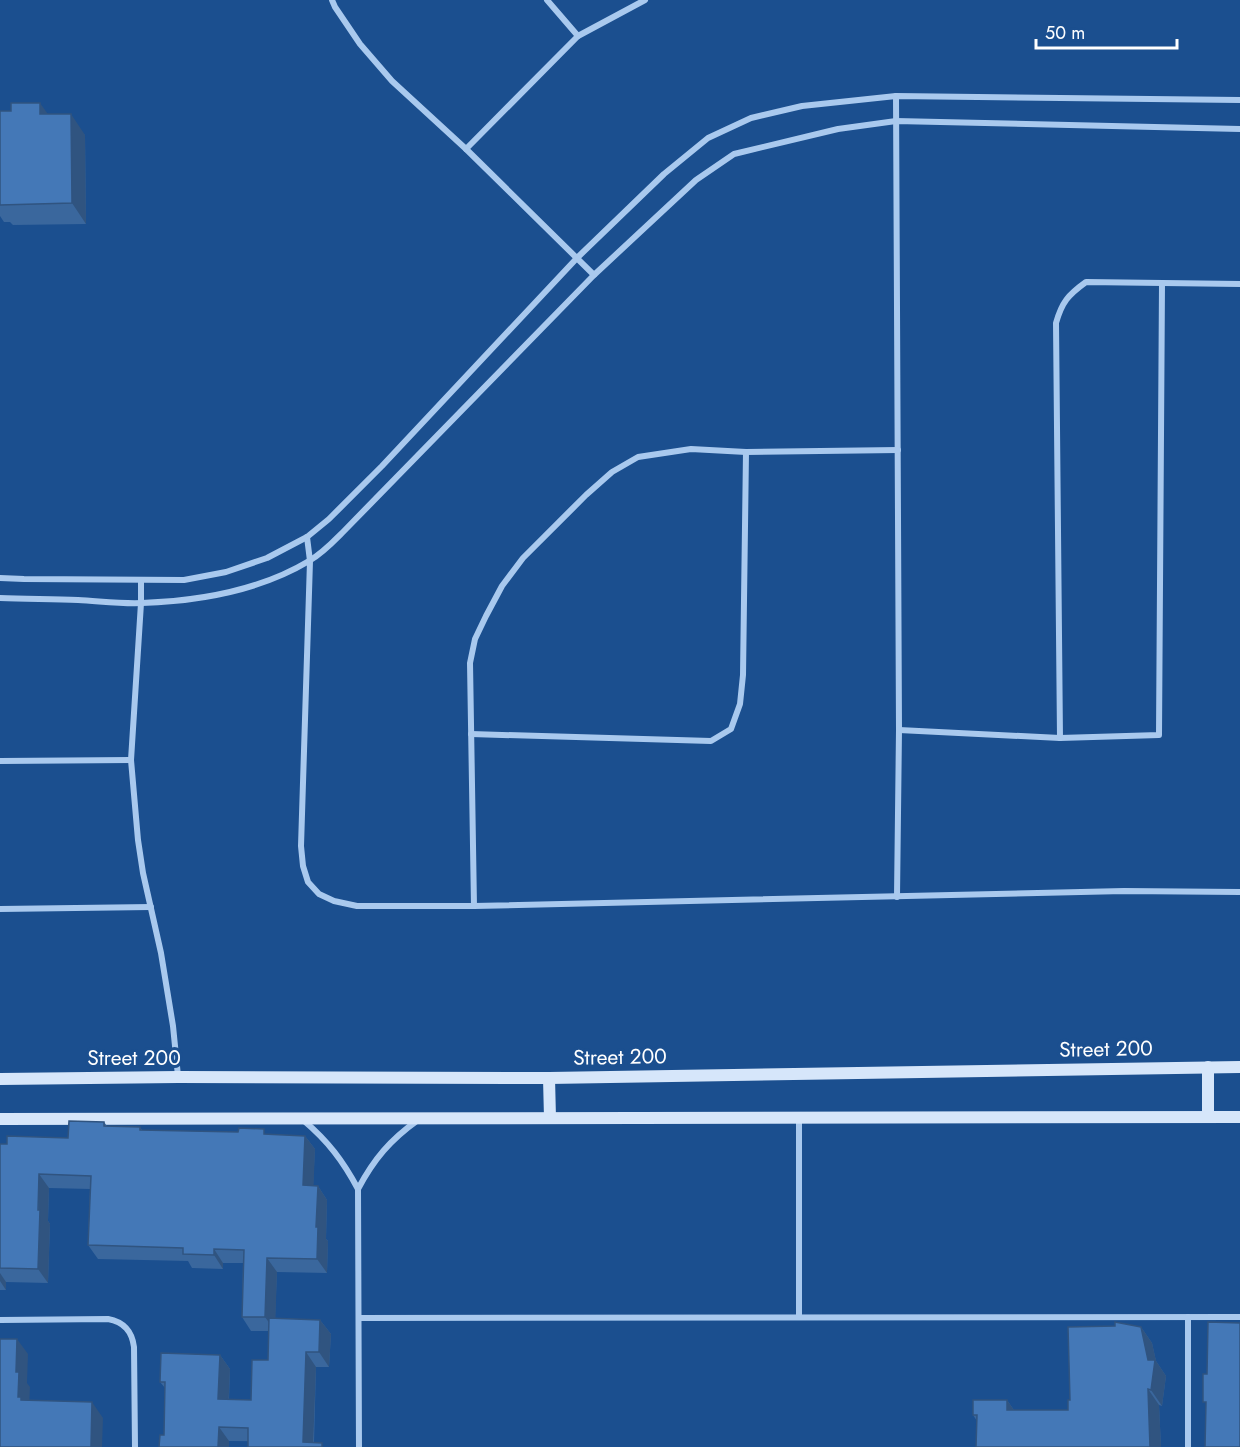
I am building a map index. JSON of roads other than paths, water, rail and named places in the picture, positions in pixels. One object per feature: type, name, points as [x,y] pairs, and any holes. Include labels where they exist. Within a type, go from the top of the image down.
[{"type":"street","points":[[332,0],[360,44],[392,81],[466,149],[594,275]]},
{"type":"street","points":[[547,0],[578,36]]},
{"type":"street","points":[[466,149],[578,36],[645,0]]},
{"type":"street","points":[[0,578],[184,580],[226,572],[267,558],[307,537],[329,519],[382,466],[577,258],[664,174],[708,138],[751,118],[802,106],[896,96],[1240,100]]},
{"type":"street","points":[[896,96],[899,730],[897,897]]},
{"type":"street","points":[[0,598],[141,603],[204,597],[246,589],[310,561],[344,531],[594,275],[696,180],[734,154],[838,129],[896,121],[1240,129]]},
{"type":"street","points":[[1060,738],[1056,322],[1061,306],[1070,293],[1086,282],[1240,284]]},
{"type":"street","points":[[899,730],[1060,738],[1159,735],[1162,284]]},
{"type":"street","points":[[474,906],[470,663],[475,639],[502,586],[523,558],[612,472],[638,457],[691,449],[746,452],[898,450]]},
{"type":"street","points":[[471,734],[711,741],[731,729],[740,704],[743,675],[746,452]]},
{"type":"street","points":[[307,537],[310,561],[301,846],[303,866],[308,882],[319,894],[334,901],[357,906],[474,906],[1124,891],[1240,892]]},
{"type":"street","points":[[141,580],[131,760],[138,840],[161,953],[173,1026],[178,1077]]},
{"type":"street","points":[[0,761],[131,760]]},
{"type":"street","points":[[0,909],[151,907]]},
{"type":"street","points":[[1208,1067],[1208,1117]]},
{"type":"street","name":"Street 200","points":[[0,1079],[549,1078],[1240,1067]]},
{"type":"street","points":[[549,1078],[550,1118]]},
{"type":"street","points":[[0,1119],[1240,1117]]},
{"type":"street","points":[[799,1118],[799,1317]]},
{"type":"street","points":[[302,1119],[335,1150],[358,1189],[359,1447]]},
{"type":"street","points":[[358,1189],[369,1168],[384,1149],[400,1133],[420,1119]]},
{"type":"street","points":[[1188,1317],[1188,1447]]},
{"type":"street","points":[[359,1318],[1240,1317]]},
{"type":"street","points":[[0,1320],[108,1319],[124,1325],[130,1331],[134,1347],[135,1447]]}]
